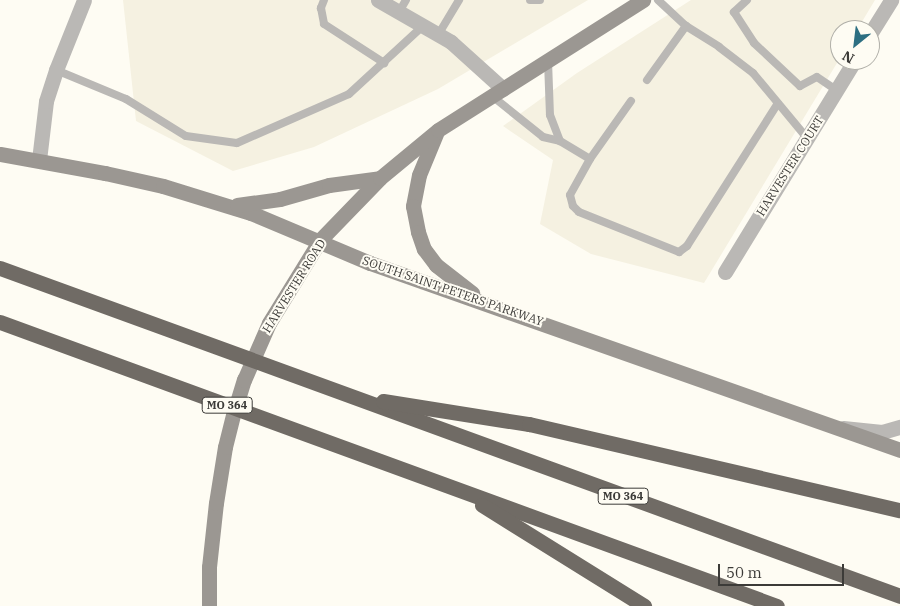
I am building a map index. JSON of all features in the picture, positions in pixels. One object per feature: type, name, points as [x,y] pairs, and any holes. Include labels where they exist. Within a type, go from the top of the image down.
[{"type":"highway","name":"MO 364","points":[[0,268],[900,596]]},
{"type":"highway","name":"MO 364","points":[[0,322],[777,606]]},
{"type":"highway","points":[[347,394],[529,424],[900,510]]},
{"type":"highway","points":[[453,488],[644,606]]},
{"type":"main road","name":"HARVESTER ROAD","points":[[209,606],[209,568],[225,447],[244,380],[269,323],[320,240],[380,178],[438,130],[643,0]]},
{"type":"main road","points":[[438,130],[419,175],[413,206],[418,232],[424,249],[436,265],[483,302]]},
{"type":"main road","name":"SOUTH SAINT PETERS PARKWAY","points":[[0,154],[39,160],[164,186],[229,206],[281,224],[370,263],[900,450]]},
{"type":"main road","points":[[229,206],[257,203],[329,185],[380,178]]},
{"type":"street","points":[[39,160],[46,101],[56,70],[84,0]]},
{"type":"street","points":[[378,0],[403,6],[423,26],[451,42],[497,92]]},
{"type":"street","points":[[879,20],[891,0]]},
{"type":"street","name":"HARVESTER COURT","points":[[725,272],[849,70]]},
{"type":"street","points":[[839,428],[882,432],[900,427]]},
{"type":"lane","points":[[324,0],[321,8],[324,24],[384,63]]},
{"type":"lane","points":[[438,35],[459,0]]},
{"type":"lane","points":[[530,0],[540,0]]},
{"type":"lane","points":[[658,0],[686,26],[753,73],[807,138]]},
{"type":"lane","points":[[748,0],[734,12],[754,44],[800,86],[817,77],[836,90]]},
{"type":"lane","points":[[56,70],[126,99],[186,136],[237,143],[349,94],[423,26]]},
{"type":"lane","points":[[647,80],[686,26]]},
{"type":"lane","points":[[548,62],[550,115],[560,140]]},
{"type":"lane","points":[[497,92],[543,137],[560,140],[590,159]]},
{"type":"lane","points":[[631,101],[590,159],[570,195],[573,206],[579,212],[679,252],[687,246],[778,103]]},
{"type":"shaded area","points":[[123,0],[588,0],[438,89],[314,147],[233,171],[136,121]]},
{"type":"shaded area","points":[[691,0],[875,0],[863,20],[830,20],[830,70],[833,70],[704,283],[591,254],[540,224],[553,160],[503,126],[577,73]]}]
